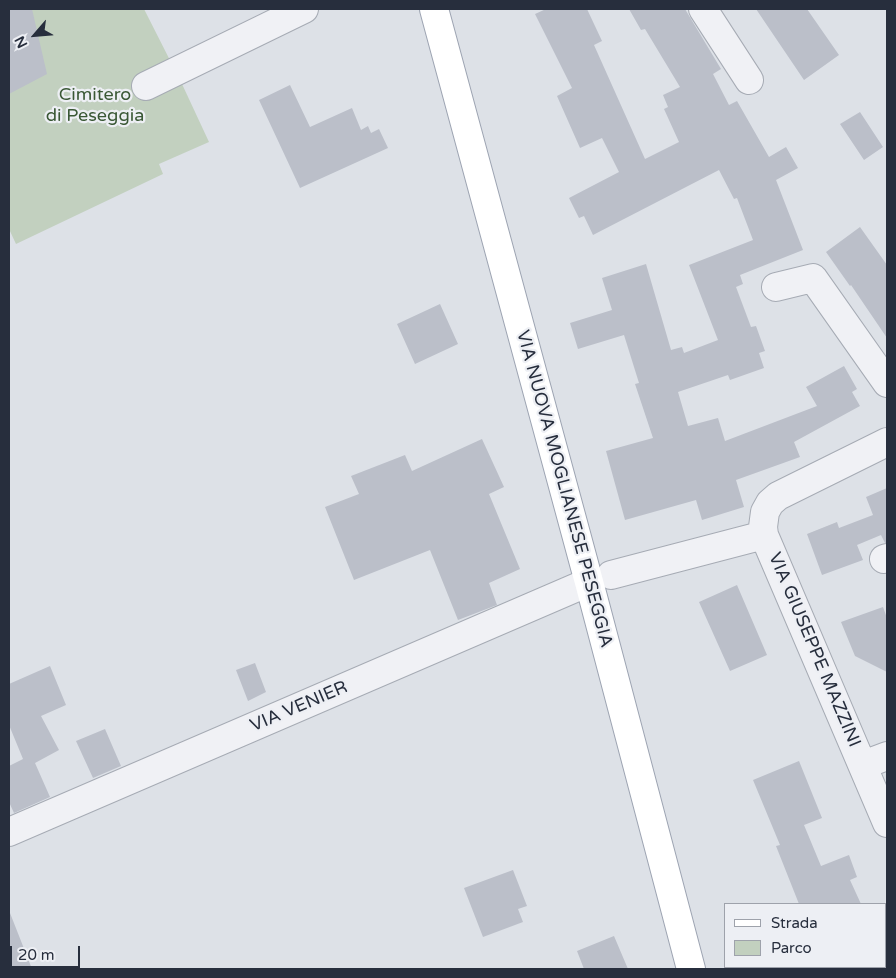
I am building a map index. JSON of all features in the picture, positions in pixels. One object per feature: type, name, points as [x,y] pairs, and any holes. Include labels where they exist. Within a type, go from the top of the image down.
[{"type":"main road","name":"VIA NUOVA MOGLIANESE PESEGGIA","points":[[434,9],[600,579],[691,969]]},
{"type":"street","points":[[146,86],[304,9]]},
{"type":"street","points":[[704,9],[749,80]]},
{"type":"street","points":[[776,287],[813,278],[887,383]]},
{"type":"street","name":"VIA GIUSEPPE MAZZINI","points":[[887,442],[778,496],[770,503],[764,520],[764,535],[875,760],[887,823]]},
{"type":"street","name":"VIA GIUSEPPE MAZZINI","points":[[600,579],[764,535]]},
{"type":"street","name":"VIA VENIER","points":[[9,832],[600,579]]},
{"type":"green space","name":"Cimitero di Peseggia","points":[[9,9],[144,9],[209,142],[159,164],[163,174],[16,244],[9,229]]},
{"type":"building","points":[[9,9],[32,9],[47,74],[9,94]]},
{"type":"building","points":[[546,9],[587,9],[602,41],[594,45],[645,159],[679,142],[664,109],[668,107],[663,95],[680,87],[645,29],[641,30],[629,9],[685,9],[721,69],[713,74],[729,105],[737,101],[769,157],[786,147],[798,168],[776,180],[803,250],[740,275],[743,284],[736,287],[751,327],[756,326],[765,351],[759,353],[764,368],[730,380],[728,375],[678,392],[688,426],[718,418],[725,441],[817,406],[806,387],[844,366],[857,389],[852,392],[860,406],[794,442],[800,457],[736,480],[744,507],[702,520],[696,500],[625,520],[606,451],[653,438],[635,384],[639,383],[624,335],[578,349],[570,323],[612,310],[602,278],[646,264],[671,350],[682,347],[684,353],[718,340],[689,265],[753,240],[737,198],[734,199],[719,170],[593,235],[584,216],[579,218],[569,198],[619,172],[602,138],[580,148],[557,96],[572,88],[535,14]]},
{"type":"building","points":[[756,9],[807,9],[839,55],[804,80]]},
{"type":"building","points":[[290,85],[310,127],[352,108],[361,130],[368,126],[371,133],[379,129],[388,148],[300,188],[259,100]]},
{"type":"building","points":[[860,112],[883,147],[864,160],[840,124]]},
{"type":"building","points":[[860,227],[887,265],[887,338],[826,252]]},
{"type":"building","points":[[440,304],[458,344],[415,364],[397,324]]},
{"type":"building","points":[[482,439],[504,487],[489,494],[520,569],[489,583],[497,605],[458,620],[430,550],[354,580],[325,507],[359,494],[351,476],[405,455],[412,471]]},
{"type":"building","points":[[887,488],[887,543],[885,543],[881,535],[857,545],[863,560],[822,575],[807,534],[837,522],[839,528],[873,515],[866,497]]},
{"type":"building","points":[[737,585],[767,655],[730,671],[699,602]]},
{"type":"building","points":[[883,607],[887,618],[887,672],[855,656],[841,622]]},
{"type":"building","points":[[255,663],[266,692],[248,701],[236,670]]},
{"type":"building","points":[[50,666],[66,705],[41,716],[59,750],[35,763],[50,797],[14,813],[9,802],[9,766],[23,759],[9,725],[9,684]]},
{"type":"building","points":[[105,729],[121,766],[93,778],[76,741]]},
{"type":"building","points":[[799,761],[822,818],[804,825],[821,866],[849,855],[857,877],[850,880],[861,903],[799,903],[776,846],[780,845],[753,780]]},
{"type":"building","points":[[513,870],[527,906],[518,909],[523,922],[483,937],[464,888]]},
{"type":"building","points":[[10,913],[32,969],[9,969]]},
{"type":"building","points":[[614,936],[628,969],[584,969],[577,951]]}]
